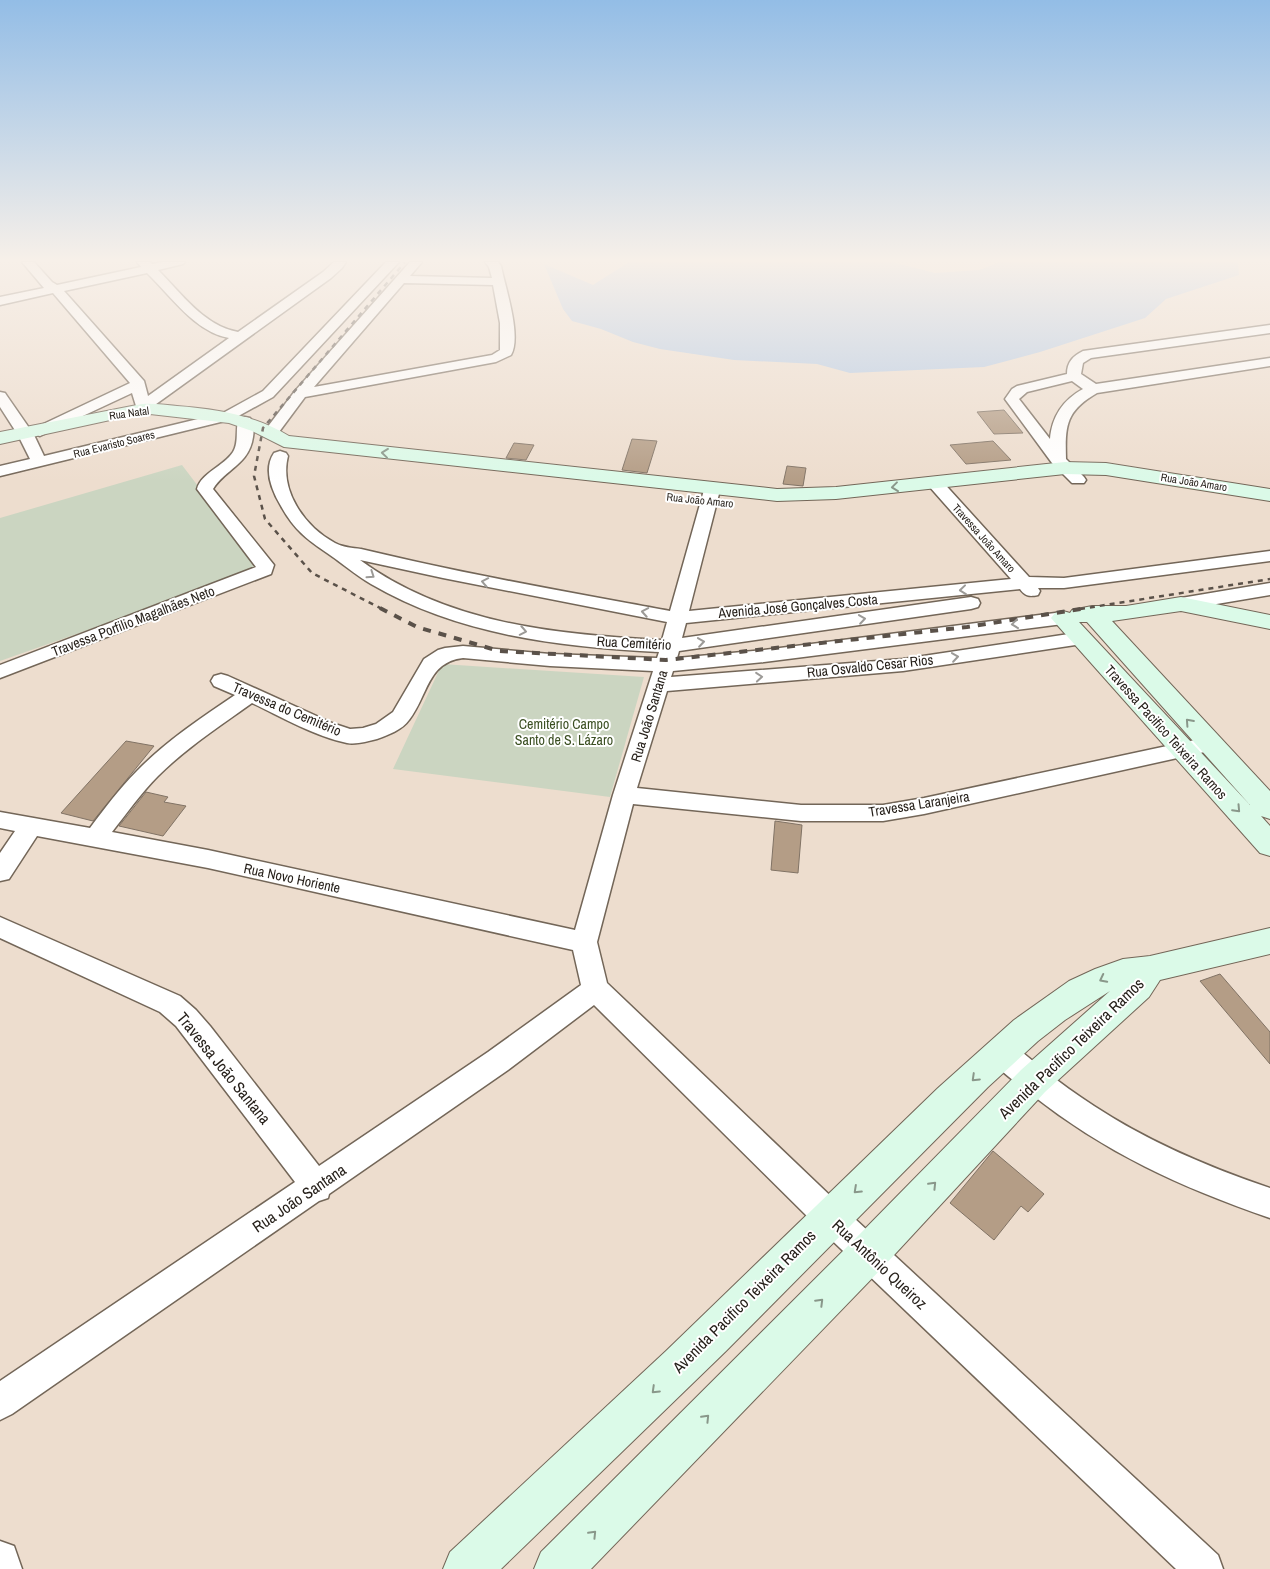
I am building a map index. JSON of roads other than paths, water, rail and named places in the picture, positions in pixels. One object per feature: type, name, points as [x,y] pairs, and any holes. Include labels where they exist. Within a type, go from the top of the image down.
[{"type":"street","points":[[89,335],[139,395]]},
{"type":"street","points":[[233,335],[242,337]]},
{"type":"street","points":[[33,433],[139,395],[244,335]]},
{"type":"street","name":"Rua Evaristo Soares","points":[[0,471],[228,416],[268,394],[321,335]]},
{"type":"street","points":[[278,443],[300,394],[352,335]]},
{"type":"street","points":[[300,394],[496,358],[506,352],[508,344],[507,335]]},
{"type":"street","points":[[1092,389],[1074,376],[1073,365],[1088,354],[1225,335]]},
{"type":"street","points":[[1017,406],[1052,415],[1065,410],[1073,401],[1092,389],[1270,362]]},
{"type":"street","points":[[1067,469],[1012,399],[1017,392],[1074,376]]},
{"type":"street","name":"Rua Natal","points":[[0,438],[33,433],[139,395],[245,421],[278,443]]},
{"type":"street","points":[[2,404],[33,433],[39,462]]},
{"type":"street","points":[[1052,415],[1067,469]]},
{"type":"street","name":"Travessa Porfilio Magalhães Neto","points":[[0,672],[265,570],[265,565],[205,489],[206,485],[242,454],[247,432],[245,421]]},
{"type":"street","name":"Rua João Amaro","points":[[278,443],[710,495],[791,510],[863,508],[940,488],[995,488],[1067,469],[1104,477],[1118,471],[1270,495]]},
{"type":"street","name":"Rua Cemitério","points":[[278,443],[277,470],[287,502],[310,533],[380,581],[419,600],[491,625],[623,645],[664,665]]},
{"type":"street","name":"Travessa João Amaro","points":[[940,488],[1029,588]]},
{"type":"street","name":"Rua João Santana","points":[[584,942],[624,794],[664,665],[710,495]]},
{"type":"street","name":"Avenida José Gonçalves Costa","points":[[331,548],[443,573],[676,618],[1029,588]]},
{"type":"street","name":"Rua Cemitério","points":[[463,652],[550,660],[664,665],[1029,588],[1048,591],[1064,583],[1270,556]]},
{"type":"street","points":[[1093,627],[1126,612],[1270,589]]},
{"type":"street","points":[[1181,604],[1270,622]]},
{"type":"street","name":"Rua Osvaldo Cesar Rios","points":[[664,665],[764,656],[1063,618]]},
{"type":"street","name":"Travessa Pacifico Teixeira Ramos","points":[[1063,618],[1093,627],[1209,744],[1270,809]]},
{"type":"street","name":"Rua Osvaldo Cesar Rios","points":[[664,665],[903,665],[1093,627]]},
{"type":"street","name":"Travessa Pacifico Teixeira Ramos","points":[[1093,627],[1182,750],[1270,845]]},
{"type":"street","name":"Travessa do Cemitério","points":[[221,681],[250,696],[324,728],[349,736],[364,736],[384,729],[401,718],[431,663],[438,657],[445,654],[463,652]]},
{"type":"street","points":[[96,837],[117,809],[151,770],[215,719],[250,696]]},
{"type":"street","name":"Travessa Laranjeira","points":[[624,794],[800,813],[883,813],[933,804],[1209,744]]},
{"type":"street","name":"Rua Novo Horiente","points":[[0,820],[208,859],[584,942]]},
{"type":"street","points":[[0,872],[32,826]]},
{"type":"street","name":"Travessa João Santana","points":[[0,927],[170,1004],[186,1018],[200,1035],[317,1187]]},
{"type":"street","points":[[1150,969],[1270,941]]},
{"type":"street","points":[[584,942],[595,989]]},
{"type":"street","name":"Avenida Pacifico Teixeira Ramos","points":[[467,1569],[712,1335],[829,1216],[1001,1052],[1054,1010],[1102,979],[1122,972],[1150,969]]},
{"type":"street","name":"Avenida Pacifico Teixeira Ramos","points":[[558,1569],[869,1253],[1034,1081],[1137,987],[1150,969]]},
{"type":"street","name":"Rua João Santana","points":[[0,1402],[317,1187],[498,1061],[595,989]]},
{"type":"street","name":"Rua Antônio Queiroz","points":[[595,989],[829,1216],[1204,1569]]},
{"type":"street","points":[[1001,1052],[1034,1081],[1139,1149],[1194,1175],[1270,1203]]},
{"type":"street","points":[[0,1560],[3,1569]]},
{"type":"water","points":[[616,335],[1092,335],[984,367],[850,373],[817,364],[734,360],[660,349]]},
{"type":"railway","points":[[342,335],[263,428],[254,476],[265,519],[312,573],[382,609]]},
{"type":"railway","points":[[1080,609],[1270,579]]},
{"type":"railway","points":[[380,608],[417,627],[499,651],[666,660],[967,627],[1087,608]]},
{"type":"park label","name":"Cemitério Campo Santo de S. Lázaro","points":[[564,732]]}]
